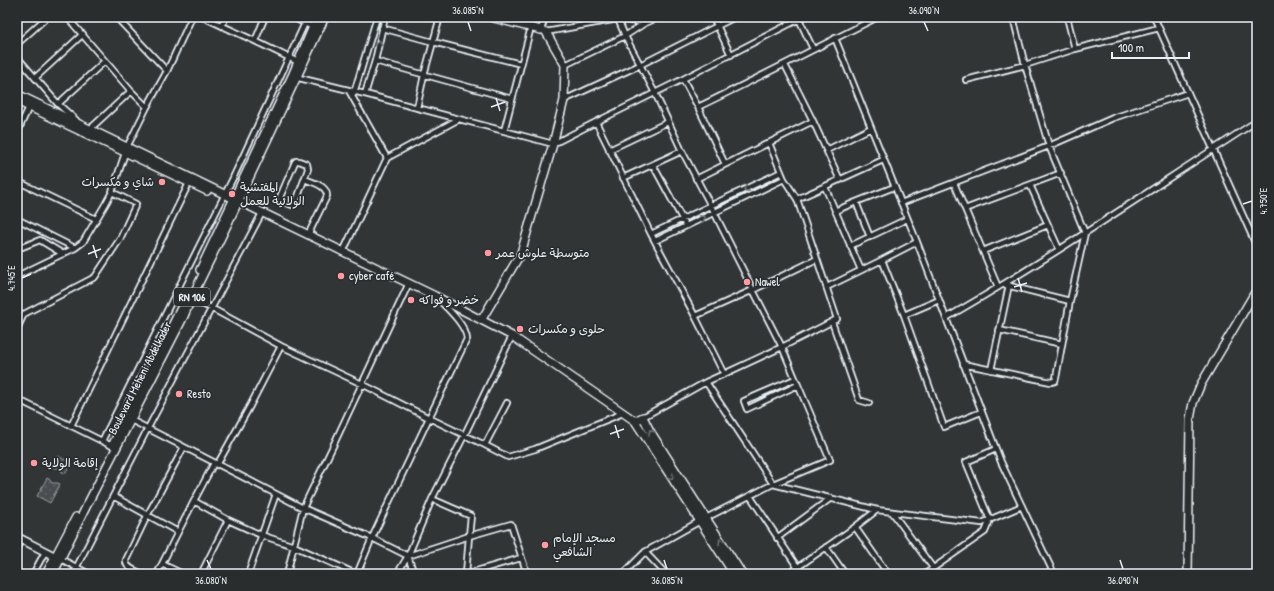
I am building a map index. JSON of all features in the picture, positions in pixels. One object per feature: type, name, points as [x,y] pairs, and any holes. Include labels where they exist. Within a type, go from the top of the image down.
[{"type":"main road","points":[[294,77],[298,62],[317,17]]},
{"type":"main road","name":"Boulevard Meheni Abdelkader","points":[[46,574],[58,558],[87,505],[184,316],[294,77],[325,17]]},
{"type":"main road","points":[[482,320],[521,253],[553,144],[564,100],[565,65],[544,31],[510,19],[490,17]]},
{"type":"main road","points":[[17,94],[90,129],[126,149]]},
{"type":"main road","points":[[17,101],[126,149],[191,181],[248,206],[409,283],[512,336],[635,421],[742,574]]},
{"type":"main road","name":"Boulevard Meheni Abdelkader","points":[[53,574],[58,558],[112,446],[236,202]]},
{"type":"main road","points":[[1188,574],[1190,427],[1193,403],[1201,384],[1257,289]]},
{"type":"main road","points":[[635,421],[643,417],[734,574]]},
{"type":"main road","points":[[19,539],[58,558]]},
{"type":"street","points":[[17,44],[47,17]]},
{"type":"street","points":[[67,17],[147,107]]},
{"type":"street","points":[[116,17],[167,71]]},
{"type":"street","points":[[17,276],[75,248],[83,242],[112,192],[126,149],[167,71],[192,17]]},
{"type":"street","points":[[203,17],[298,62]]},
{"type":"street","points":[[222,26],[226,17]]},
{"type":"street","points":[[255,41],[265,17]]},
{"type":"street","points":[[377,17],[352,92],[388,158]]},
{"type":"street","points":[[365,94],[385,17]]},
{"type":"street","points":[[416,108],[440,17]]},
{"type":"street","points":[[545,17],[544,31],[618,19],[645,23]]},
{"type":"street","points":[[565,65],[625,36],[645,23],[659,17]]},
{"type":"street","points":[[713,17],[731,55]]},
{"type":"street","points":[[564,100],[640,65],[735,17]]},
{"type":"street","points":[[698,107],[785,65],[813,49],[878,17]]},
{"type":"street","points":[[963,364],[1051,382],[1054,381],[1056,378],[1070,301],[1085,233],[1050,146],[1025,65],[1013,17]]},
{"type":"street","points":[[1067,17],[1075,49]]},
{"type":"street","points":[[1154,17],[1212,150],[1257,247]]},
{"type":"street","points":[[297,18],[313,27]]},
{"type":"street","points":[[294,77],[365,94],[553,144],[731,55],[800,18],[813,49]]},
{"type":"street","points":[[618,19],[682,151],[782,347],[830,460],[773,484],[703,519],[645,552],[623,574]]},
{"type":"street","points":[[102,441],[224,196],[305,23]]},
{"type":"street","points":[[504,131],[531,27]]},
{"type":"street","points":[[382,28],[522,64]]},
{"type":"street","points":[[966,80],[1025,65],[1075,49],[1159,28]]},
{"type":"street","points":[[35,78],[83,34]]},
{"type":"street","points":[[835,38],[900,203],[917,242],[996,449],[1054,574]]},
{"type":"street","points":[[17,57],[58,104],[80,124]]},
{"type":"street","points":[[58,104],[105,61]]},
{"type":"street","points":[[374,61],[512,99]]},
{"type":"street","points":[[785,65],[840,180]]},
{"type":"street","points":[[683,79],[725,164]]},
{"type":"street","points":[[90,129],[131,90]]},
{"type":"street","points":[[900,203],[1050,146],[1113,118],[1188,93]]},
{"type":"street","points":[[17,133],[29,107]]},
{"type":"street","points":[[343,252],[388,158],[459,120]]},
{"type":"street","points":[[696,179],[812,121]]},
{"type":"street","points":[[946,318],[1060,249],[1257,121]]},
{"type":"street","points":[[596,122],[651,234],[724,374]]},
{"type":"street","points":[[609,150],[668,122]]},
{"type":"street","points":[[826,150],[871,128]]},
{"type":"street","points":[[643,417],[706,382],[838,319],[797,199],[784,179],[769,143]]},
{"type":"street","points":[[623,178],[682,151]]},
{"type":"street","points":[[797,199],[883,160]]},
{"type":"street","points":[[299,161],[307,164],[308,166],[305,179],[295,204],[292,205],[281,200],[281,194],[294,162],[299,161]]},
{"type":"street","points":[[653,164],[686,226]]},
{"type":"street","points":[[651,234],[781,172]]},
{"type":"street","points":[[965,209],[1061,173]]},
{"type":"street","points":[[305,179],[327,191],[327,196],[308,235]]},
{"type":"street","points":[[655,241],[784,179]]},
{"type":"street","points":[[17,181],[96,219]]},
{"type":"street","points":[[71,426],[191,181]]},
{"type":"street","points":[[954,183],[998,287]]},
{"type":"street","points":[[1030,185],[1060,249]]},
{"type":"street","points":[[825,187],[861,270]]},
{"type":"street","points":[[835,211],[894,187]]},
{"type":"street","points":[[17,328],[24,314],[95,277],[120,239],[136,204],[112,192]]},
{"type":"street","points":[[856,202],[870,237]]},
{"type":"street","points":[[73,574],[148,428],[262,213]]},
{"type":"street","points":[[17,219],[75,248]]},
{"type":"street","points":[[850,246],[907,219]]},
{"type":"street","points":[[983,251],[1048,225]]},
{"type":"street","points":[[17,249],[40,240],[63,254]]},
{"type":"street","points":[[826,287],[917,242]]},
{"type":"street","points":[[695,316],[817,259]]},
{"type":"street","points":[[882,260],[904,315],[944,428],[981,412]]},
{"type":"street","points":[[287,574],[303,508],[409,283]]},
{"type":"street","points":[[1003,284],[1070,301]]},
{"type":"street","points":[[991,370],[1009,285]]},
{"type":"street","points":[[194,501],[228,520],[261,535],[294,546],[357,574],[372,538],[467,339],[466,333],[453,315],[435,296]]},
{"type":"street","points":[[191,299],[211,308],[281,346],[362,384],[508,457],[536,449],[623,413]]},
{"type":"street","points":[[904,315],[939,300]]},
{"type":"street","points":[[832,322],[859,400],[869,403]]},
{"type":"street","points":[[999,330],[1062,344]]},
{"type":"street","points":[[397,574],[408,556],[432,499],[512,336]]},
{"type":"street","points":[[157,574],[194,501],[250,406],[281,346]]},
{"type":"street","points":[[795,379],[744,401],[747,409],[798,385]]},
{"type":"street","points":[[706,382],[773,484],[877,510],[982,523],[1022,506]]},
{"type":"street","points":[[17,399],[112,446]]},
{"type":"street","points":[[485,445],[507,403]]},
{"type":"street","points":[[131,420],[303,508],[372,538],[408,556],[511,524],[527,574]]},
{"type":"street","points":[[143,574],[127,566],[125,563],[147,516],[184,447]]},
{"type":"street","points":[[925,574],[985,532],[990,520],[966,462],[996,449]]},
{"type":"street","points":[[248,574],[276,494]]},
{"type":"street","points":[[113,496],[178,532]]},
{"type":"street","points":[[750,496],[802,574]]},
{"type":"street","points":[[777,538],[831,498]]},
{"type":"street","points":[[432,499],[471,516],[466,574],[521,558]]},
{"type":"street","points":[[788,574],[877,510]]},
{"type":"street","points":[[892,512],[933,568]]},
{"type":"street","points":[[201,574],[228,520]]},
{"type":"street","points":[[855,527],[888,574]]},
{"type":"street","points":[[17,547],[19,539]]},
{"type":"street","points":[[826,547],[845,574]]},
{"type":"street","points":[[34,574],[45,552]]},
{"type":"street","points":[[645,552],[666,574]]},
{"type":"street","points":[[408,556],[414,574]]},
{"type":"street","points":[[58,558],[89,574]]},
{"type":"street","points":[[162,564],[183,574]]},
{"type":"shaded area","points":[[58,456],[71,463],[65,474],[60,468],[52,467]]},
{"type":"shaded area","points":[[47,478],[52,483],[60,484],[50,503],[37,496]]},
{"type":"place","name":"شاي و مكسرات","points":[[162,182]]},
{"type":"place","name":"المفتشية الولائية للعمل","points":[[232,194]]},
{"type":"place","name":"متوسطة علوش عمر","points":[[488,253]]},
{"type":"place","name":"cyber café","points":[[341,276]]},
{"type":"place","name":"Nawel","points":[[747,282]]},
{"type":"place","name":"خضر و فواكه","points":[[411,300]]},
{"type":"place","name":"حلوى و مكسرات","points":[[520,329]]},
{"type":"place","name":"Resto","points":[[179,394]]},
{"type":"place","name":"إقامة الولاية","points":[[34,463]]},
{"type":"place","name":"مسجد الإمام الشافعي","points":[[545,545]]}]
